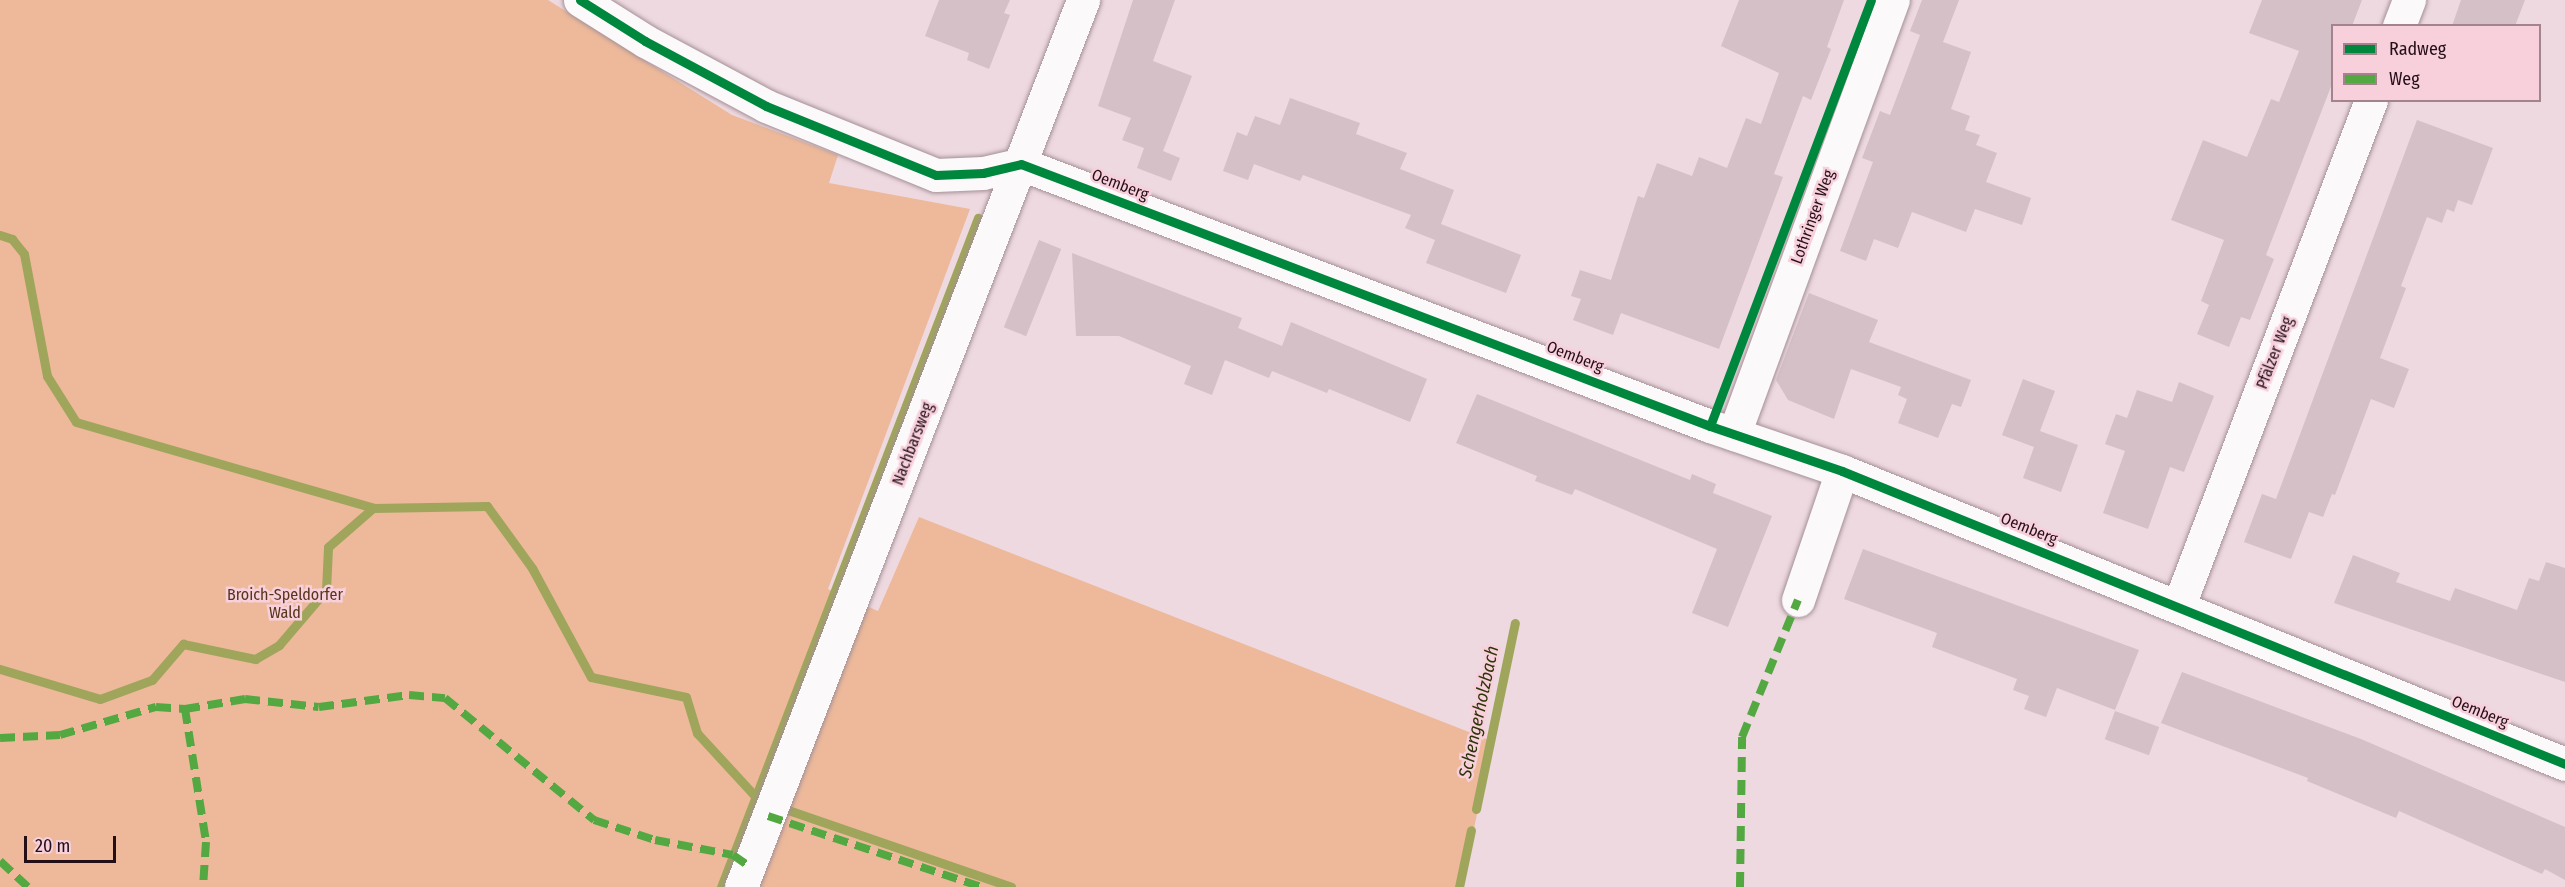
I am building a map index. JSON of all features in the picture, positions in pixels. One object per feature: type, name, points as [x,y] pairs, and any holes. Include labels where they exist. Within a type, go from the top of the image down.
[{"type":"street","points":[[580,0],[645,41],[766,106],[936,175],[983,173],[1021,164]]},
{"type":"street","name":"Nachbarsweg","points":[[741,887],[1083,0]]},
{"type":"street","name":"Lothringer Weg","points":[[1734,434],[1893,0]]},
{"type":"street","points":[[2400,24],[2409,0]]},
{"type":"street","name":"Pfälzer Weg","points":[[2179,605],[2370,102]]},
{"type":"street","name":"Oemberg","points":[[1021,164],[1734,434],[1842,471],[2179,605],[2565,764]]},
{"type":"street","points":[[1798,600],[1842,471]]},
{"type":"green space","name":"Broich-Speldorfer Wald","points":[[0,0],[548,0],[732,115],[838,155],[829,183],[970,209],[828,589],[878,611],[919,517],[1492,741],[1462,887],[0,887]]},
{"type":"building","points":[[939,0],[1010,0],[1004,13],[1010,15],[989,69],[967,60],[969,53],[925,36]]},
{"type":"building","points":[[1133,0],[1175,0],[1153,61],[1192,76],[1163,151],[1180,158],[1171,181],[1137,168],[1144,148],[1122,140],[1131,118],[1098,106]]},
{"type":"building","points":[[1739,0],[1844,0],[1827,47],[1831,49],[1811,100],[1803,96],[1774,174],[1783,177],[1719,349],[1621,313],[1613,335],[1573,320],[1581,299],[1571,296],[1580,270],[1611,280],[1638,196],[1644,198],[1657,163],[1692,176],[1699,157],[1727,168],[1746,118],[1761,124],[1779,73],[1721,46]]},
{"type":"building","points":[[1922,0],[1959,0],[1943,42],[1971,52],[1951,109],[1970,116],[1965,130],[1980,135],[1976,145],[1997,153],[1986,182],[2031,198],[2022,225],[1975,209],[1966,232],[1912,212],[1898,248],[1874,239],[1866,261],[1840,251],[1873,162],[1862,158],[1880,111],[1890,115],[1920,35],[1910,31]]},
{"type":"building","points":[[2262,0],[2362,0],[2353,24],[2331,24],[2331,87],[2266,255],[2274,259],[2250,320],[2241,317],[2229,347],[2197,334],[2209,305],[2201,301],[2224,240],[2171,220],[2203,140],[2247,157],[2271,99],[2279,102],[2299,51],[2249,33]]},
{"type":"building","points":[[2461,0],[2525,0],[2516,24],[2453,24]]},
{"type":"building","points":[[1290,98],[1360,123],[1356,134],[1407,153],[1400,169],[1454,190],[1441,224],[1521,255],[1506,293],[1426,263],[1435,240],[1405,228],[1411,215],[1303,175],[1300,181],[1254,164],[1248,180],[1223,171],[1237,132],[1247,136],[1255,116],[1280,125]]},
{"type":"building","points":[[2417,120],[2493,148],[2472,205],[2458,200],[2454,212],[2447,209],[2442,223],[2427,217],[2401,286],[2406,288],[2380,358],[2409,369],[2394,408],[2371,399],[2335,495],[2332,494],[2323,517],[2309,512],[2291,559],[2244,542],[2262,494],[2276,499]]},
{"type":"building","points":[[1039,240],[1061,249],[1026,336],[1004,327]]},
{"type":"building","points":[[1072,253],[1242,318],[1238,328],[1282,346],[1291,322],[1427,379],[1410,422],[1329,389],[1327,393],[1272,371],[1269,378],[1225,360],[1212,395],[1184,384],[1191,366],[1119,336],[1076,336]]},
{"type":"building","points":[[1809,293],[1878,320],[1869,342],[1971,380],[1961,407],[1952,404],[1938,438],[1898,423],[1907,399],[1898,395],[1901,387],[1851,369],[1834,419],[1788,400],[1776,380]]},
{"type":"building","points":[[2023,379],[2055,391],[2040,431],[2078,445],[2061,492],[2023,478],[2034,447],[2002,435]]},
{"type":"building","points":[[2179,382],[2214,396],[2184,472],[2170,467],[2148,529],[2103,513],[2125,451],[2105,444],[2116,414],[2127,418],[2137,390],[2172,402]]},
{"type":"building","points":[[1477,394],[1690,480],[1692,474],[1716,484],[1713,493],[1772,516],[1728,627],[1692,613],[1717,549],[1575,489],[1572,495],[1535,481],[1537,476],[1456,443]]},
{"type":"building","points":[[1863,549],[2139,650],[2115,710],[2057,688],[2046,717],[2024,709],[2029,696],[2013,690],[2017,679],[1932,647],[1937,633],[1844,599]]},
{"type":"building","points":[[2353,555],[2400,573],[2396,582],[2450,601],[2455,588],[2517,610],[2529,578],[2539,581],[2546,562],[2565,568],[2565,682],[2334,603]]},
{"type":"building","points":[[2182,672],[2361,739],[2565,827],[2565,880],[2545,869],[2542,874],[2399,811],[2396,818],[2307,781],[2308,778],[2161,723]]},
{"type":"building","points":[[2115,711],[2159,727],[2149,755],[2105,739]]},
{"type":"waterway","points":[[721,887],[978,218]]},
{"type":"waterway","points":[[0,235],[12,239],[24,254],[47,376],[76,422],[373,508],[487,506],[532,568],[591,677],[686,697],[697,733],[755,796]]},
{"type":"waterway","points":[[0,669],[100,699],[152,680],[183,644],[255,659],[279,645],[326,590],[328,547],[373,508]]},
{"type":"waterway","name":"Schengerholzbach","points":[[1476,809],[1515,623]]},
{"type":"waterway","points":[[788,810],[1011,887]]},
{"type":"waterway","name":"Schengerholzbach","points":[[1459,887],[1471,830]]},
{"type":"marked path","points":[[1740,887],[1742,737],[1798,600]]},
{"type":"marked path","points":[[0,738],[60,735],[156,707],[185,709],[245,699],[319,707],[409,695],[445,698],[594,820],[655,840],[733,855],[749,866]]},
{"type":"marked path","points":[[185,709],[206,842],[203,887]]},
{"type":"marked path","points":[[768,816],[981,887]]},
{"type":"marked path","points":[[0,861],[28,887]]},
{"type":"cycle path","points":[[580,0],[645,41],[766,106],[936,175],[983,173],[1021,164],[1710,426],[1842,471],[2565,764]]},
{"type":"cycle path","points":[[1710,426],[1871,0]]}]
